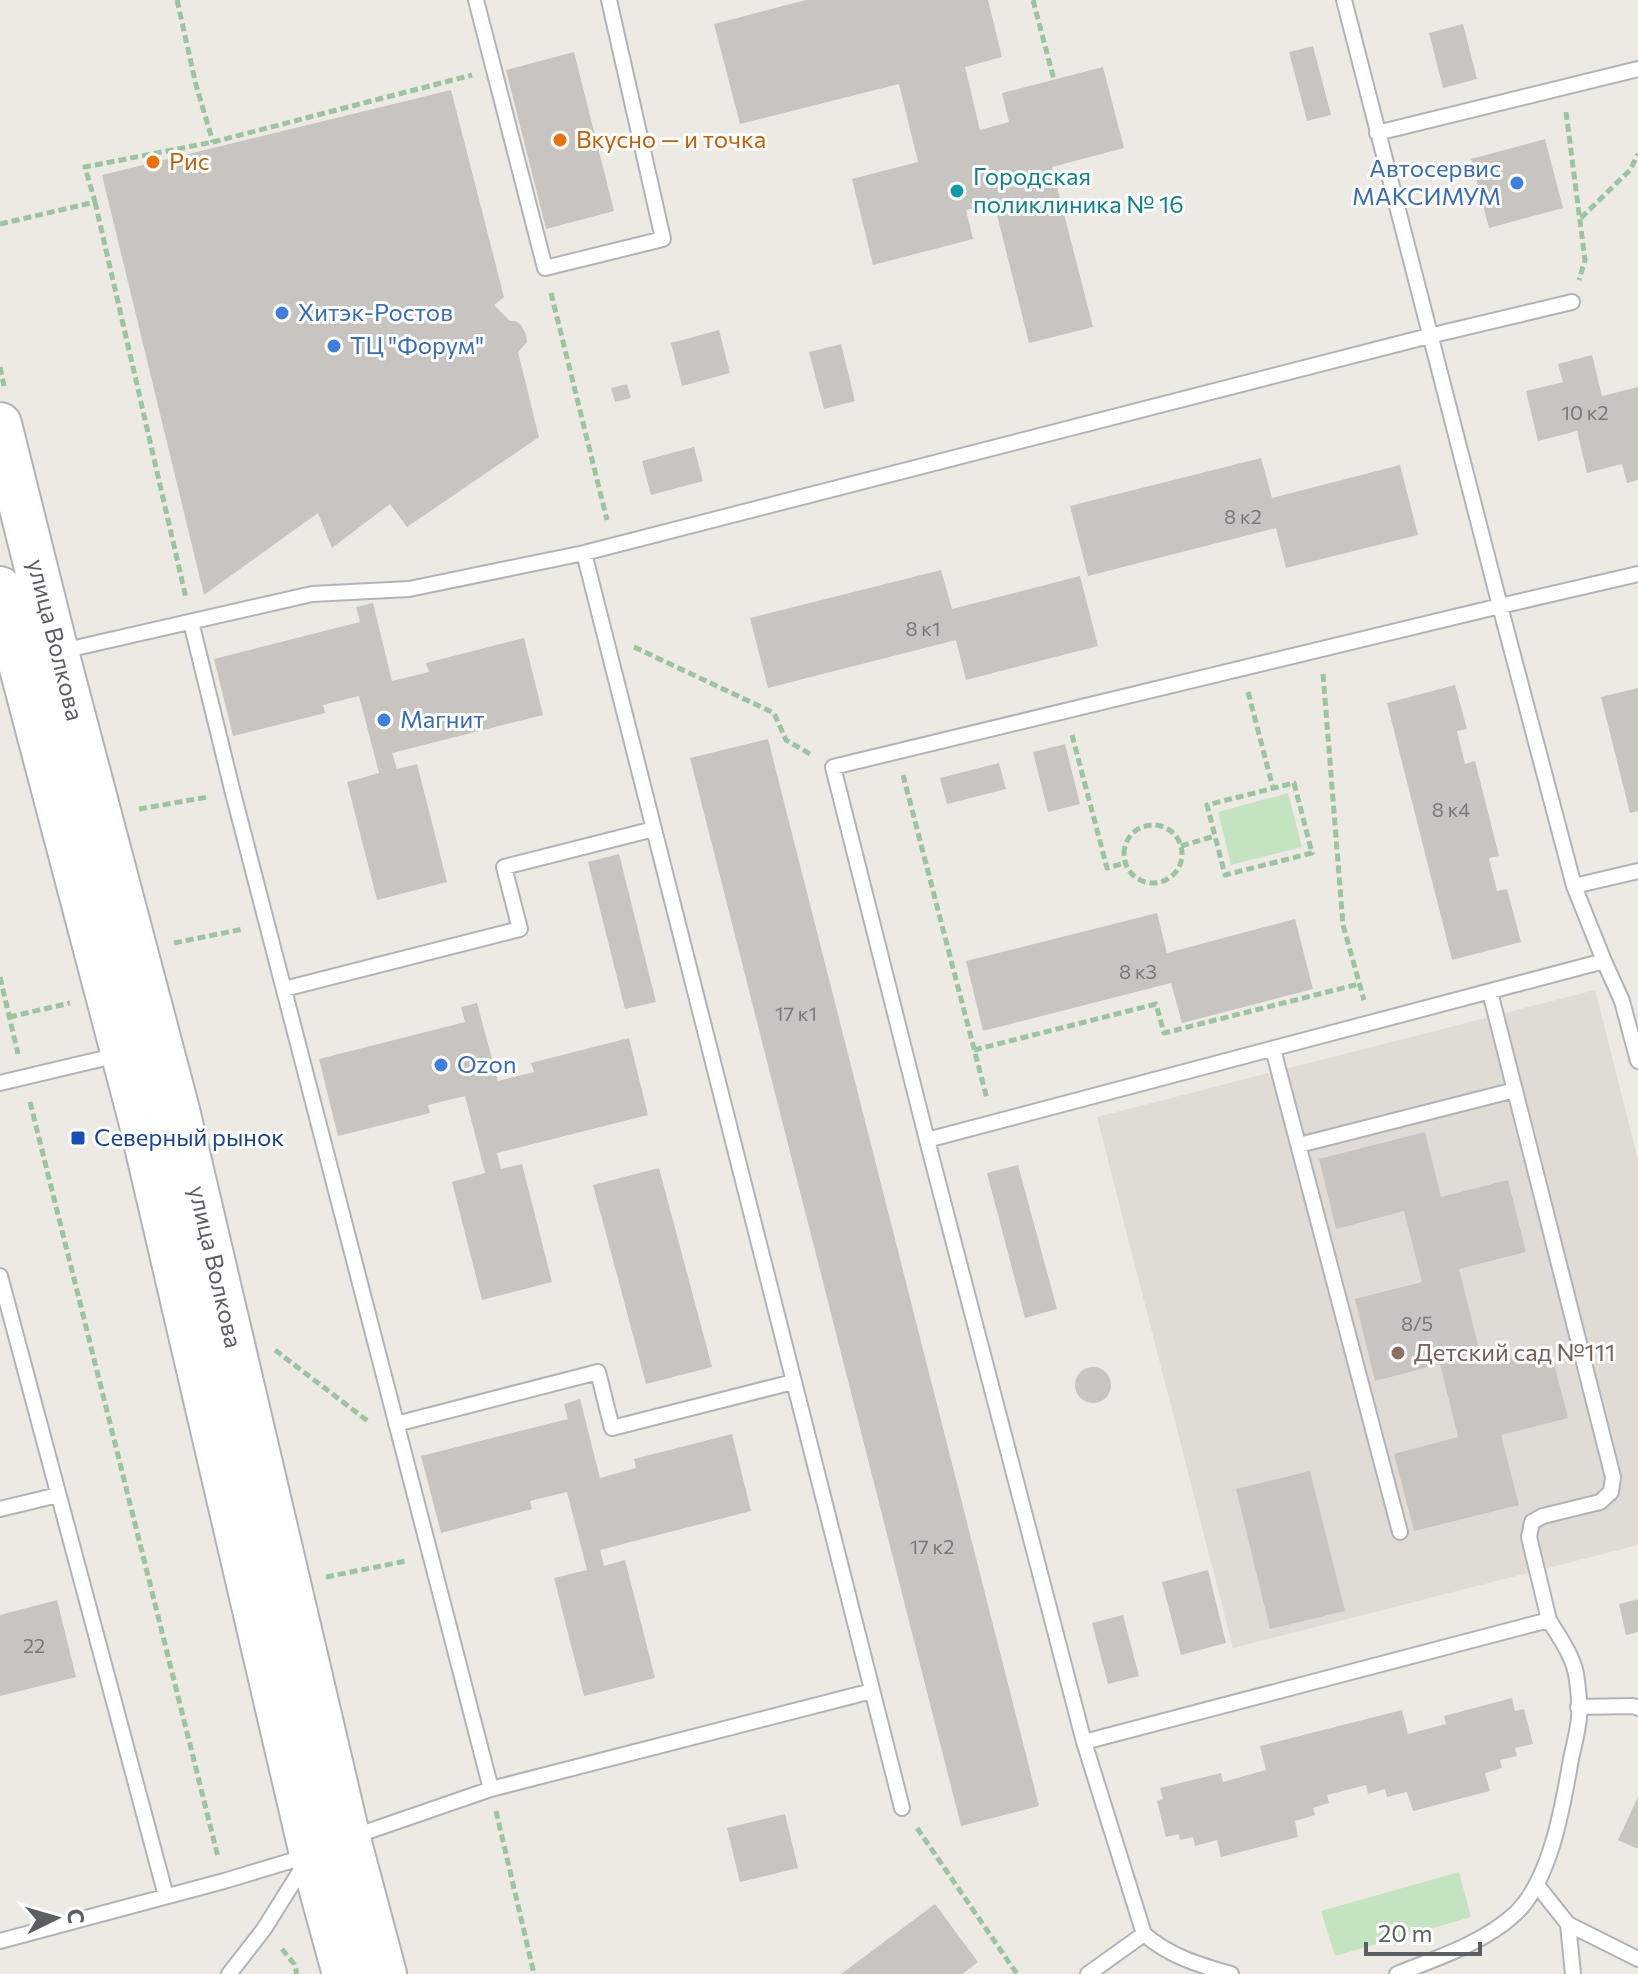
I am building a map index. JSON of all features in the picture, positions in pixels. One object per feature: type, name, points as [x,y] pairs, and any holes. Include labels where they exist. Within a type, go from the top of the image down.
[{"type":"main road","name":"улица Волкова","points":[[0,424],[29,665],[106,994],[140,1120],[311,1854],[344,1974]]},
{"type":"main road","name":"улица Волкова","points":[[0,588],[29,665],[178,1110],[349,1839],[385,1974]]},
{"type":"lane","points":[[476,0],[545,268],[663,239],[609,0]]},
{"type":"lane","points":[[1344,0],[1574,886],[1622,1001],[1638,1061]]},
{"type":"lane","points":[[1377,133],[1638,69]]},
{"type":"lane","points":[[29,665],[312,594],[409,589],[584,553],[1572,302]]},
{"type":"lane","points":[[584,553],[902,1808]]},
{"type":"lane","points":[[1231,1974],[1191,1962],[1157,1945],[1144,1934],[1084,1742],[833,767],[1638,574]]},
{"type":"lane","points":[[191,622],[491,1789]]},
{"type":"lane","points":[[284,989],[520,929],[504,867],[654,829]]},
{"type":"lane","points":[[1574,886],[1638,871]]},
{"type":"lane","points":[[927,1140],[1604,961]]},
{"type":"lane","points":[[1397,1974],[1461,1949],[1503,1923],[1518,1911],[1537,1885],[1551,1850],[1579,1716],[1576,1673],[1568,1650],[1549,1620],[1529,1537],[1532,1522],[1543,1516],[1600,1502],[1611,1492],[1613,1477],[1490,992]]},
{"type":"lane","points":[[1273,1049],[1400,1532]]},
{"type":"lane","points":[[0,1083],[122,1053]]},
{"type":"lane","points":[[1299,1145],[1515,1090]]},
{"type":"lane","points":[[0,1276],[166,1896]]},
{"type":"lane","points":[[396,1424],[598,1372],[612,1428],[793,1382]]},
{"type":"lane","points":[[0,1509],[58,1495]]},
{"type":"lane","points":[[1084,1742],[1549,1620]]},
{"type":"lane","points":[[349,1839],[491,1789],[872,1691]]},
{"type":"lane","points":[[1578,1707],[1638,1708]]},
{"type":"lane","points":[[0,1941],[224,1881],[311,1854]]},
{"type":"lane","points":[[229,1974],[264,1929],[311,1854]]},
{"type":"lane","points":[[1537,1885],[1568,1924],[1638,1959]]},
{"type":"lane","points":[[1568,1924],[1573,1974]]},
{"type":"lane","points":[[1088,1974],[1144,1934]]},
{"type":"path","points":[[177,0],[196,85],[213,142]]},
{"type":"path","points":[[1033,0],[1054,80]]},
{"type":"path","points":[[191,622],[85,167],[213,142],[494,70]]},
{"type":"path","points":[[1563,88],[1585,260],[1572,302]]},
{"type":"path","points":[[1580,219],[1630,170],[1638,154]]},
{"type":"path","points":[[0,224],[95,202]]},
{"type":"path","points":[[545,268],[613,545]]},
{"type":"path","points":[[605,633],[774,713],[786,740],[833,767]]},
{"type":"path","points":[[1321,649],[1343,925],[1371,1023]]},
{"type":"path","points":[[1242,668],[1273,788]]},
{"type":"path","points":[[1066,711],[1107,868],[1125,863]]},
{"type":"path","points":[[897,752],[993,1123]]},
{"type":"path","points":[[1294,783],[1312,853],[1225,875],[1215,836],[1207,805],[1294,783]]},
{"type":"path","points":[[133,810],[233,793]]},
{"type":"path","points":[[1151,825],[1164,828],[1174,835],[1181,846],[1177,871],[1167,880],[1142,882],[1131,874],[1125,863],[1124,850],[1129,838],[1138,829],[1151,825]]},
{"type":"path","points":[[1181,846],[1215,836]]},
{"type":"path","points":[[174,943],[267,924]]},
{"type":"path","points":[[0,977],[224,1881]]},
{"type":"path","points":[[974,1050],[1156,1004],[1164,1033],[1359,984]]},
{"type":"path","points":[[9,1017],[106,994]]},
{"type":"path","points":[[268,1344],[403,1448]]},
{"type":"path","points":[[312,1580],[431,1556]]},
{"type":"path","points":[[491,1789],[534,1974]]},
{"type":"path","points":[[902,1808],[1017,1974]]},
{"type":"path","points":[[264,1929],[294,1964],[297,1974]]},
{"type":"shaded area","name":"Детский сад №111","points":[[1595,990],[1638,1160],[1638,1545],[1233,1648],[1097,1117]]},
{"type":"green space","points":[[1288,793],[1302,847],[1231,865],[1218,812]]},
{"type":"green space","points":[[1459,1872],[1471,1917],[1335,1956],[1321,1911]]},
{"type":"building","name":"Городская поликлиника № 16","points":[[806,0],[988,0],[1002,57],[965,67],[980,130],[1009,122],[1002,93],[1103,67],[1124,148],[1052,167],[1093,327],[1029,343],[994,203],[966,210],[973,239],[873,265],[852,179],[918,162],[899,84],[740,124],[714,24]]},
{"type":"building","points":[[1463,24],[1477,79],[1443,88],[1429,33]]},
{"type":"building","points":[[1313,46],[1331,115],[1307,121],[1289,52]]},
{"type":"building","name":"Вкусно — и точка","points":[[574,52],[614,211],[546,229],[506,70]]},
{"type":"building","name":"ТЦ \"Форум\"","points":[[451,90],[504,297],[494,305],[510,321],[521,325],[526,334],[527,342],[518,352],[539,437],[407,527],[390,504],[332,548],[318,513],[204,595],[102,175]]},
{"type":"building","name":"Автосервис МАКСИМУМ","points":[[1545,139],[1563,208],[1489,228],[1471,159]]},
{"type":"building","points":[[719,330],[730,373],[682,386],[671,343]]},
{"type":"building","points":[[841,344],[855,401],[824,409],[809,352]]},
{"type":"building","points":[[1592,355],[1602,396],[1638,387],[1638,480],[1627,483],[1622,464],[1587,473],[1577,431],[1538,441],[1526,391],[1563,382],[1558,364]]},
{"type":"building","points":[[627,384],[631,398],[615,402],[611,388]]},
{"type":"building","points":[[694,447],[703,481],[651,495],[642,461]]},
{"type":"building","points":[[1261,458],[1272,498],[1400,465],[1418,535],[1286,568],[1276,528],[1088,576],[1070,506]]},
{"type":"building","points":[[941,570],[952,609],[1080,576],[1098,646],[966,680],[956,640],[768,688],[750,618]]},
{"type":"building","points":[[373,603],[392,681],[429,672],[426,663],[524,638],[543,715],[392,753],[397,769],[417,764],[447,882],[377,900],[347,782],[379,773],[359,696],[323,705],[325,713],[233,736],[214,659],[360,622],[356,607]]},
{"type":"building","points":[[1455,685],[1467,729],[1457,731],[1465,764],[1475,761],[1499,856],[1489,858],[1497,891],[1507,889],[1521,942],[1452,960],[1387,703]]},
{"type":"building","points":[[1638,688],[1638,811],[1630,813],[1601,697]]},
{"type":"building","points":[[768,739],[1039,1806],[961,1826],[690,758]]},
{"type":"building","points":[[1065,744],[1080,804],[1048,812],[1033,752]]},
{"type":"building","points":[[999,763],[1006,789],[947,804],[940,778]]},
{"type":"building","points":[[619,854],[656,1002],[625,1009],[588,862]]},
{"type":"building","points":[[1157,913],[1167,953],[1295,919],[1313,989],[1182,1023],[1171,983],[983,1031],[966,961]]},
{"type":"building","points":[[477,1003],[498,1081],[534,1072],[531,1063],[629,1038],[648,1115],[497,1153],[501,1169],[522,1164],[552,1282],[482,1300],[452,1182],[485,1173],[465,1096],[428,1105],[430,1113],[338,1136],[319,1059],[465,1022],[461,1007]]},
{"type":"building","points":[[1425,1132],[1441,1197],[1508,1180],[1526,1252],[1459,1269],[1483,1365],[1550,1348],[1568,1418],[1501,1435],[1519,1505],[1414,1531],[1394,1454],[1458,1437],[1440,1364],[1375,1381],[1355,1299],[1422,1282],[1404,1211],[1336,1229],[1319,1159]]},
{"type":"building","points":[[1018,1165],[1057,1309],[1025,1318],[987,1173]]},
{"type":"building","points":[[659,1168],[712,1367],[646,1384],[593,1185]]},
{"type":"building","points":[[1093,1367],[1106,1372],[1111,1385],[1106,1398],[1093,1403],[1080,1398],[1075,1385],[1080,1372]]},
{"type":"building","points":[[580,1399],[600,1478],[636,1468],[634,1459],[732,1434],[751,1511],[600,1550],[604,1566],[625,1560],[655,1678],[584,1696],[554,1578],[587,1570],[567,1492],[530,1501],[532,1509],[441,1533],[421,1456],[568,1419],[564,1404]]},
{"type":"building","points":[[1310,1471],[1345,1611],[1270,1629],[1236,1489]]},
{"type":"building","points":[[1208,1570],[1226,1643],[1181,1655],[1162,1582]]},
{"type":"building","points":[[1638,1599],[1638,1632],[1626,1635],[1619,1604]]},
{"type":"building","points":[[57,1600],[76,1677],[0,1696],[0,1615]]},
{"type":"building","points":[[1123,1615],[1139,1676],[1108,1684],[1092,1623]]},
{"type":"building","points":[[1512,1698],[1515,1711],[1524,1709],[1533,1744],[1515,1748],[1517,1756],[1500,1760],[1502,1768],[1485,1773],[1490,1791],[1413,1811],[1407,1792],[1387,1797],[1385,1789],[1368,1794],[1366,1785],[1327,1795],[1329,1803],[1313,1808],[1315,1815],[1295,1821],[1298,1837],[1221,1857],[1217,1840],[1195,1846],[1193,1837],[1180,1840],[1179,1834],[1166,1837],[1157,1801],[1163,1799],[1160,1788],[1221,1773],[1223,1782],[1266,1770],[1260,1746],[1402,1710],[1408,1734],[1446,1724],[1444,1716]]},
{"type":"building","points":[[1638,1797],[1638,1849],[1618,1840]]},
{"type":"building","points":[[785,1814],[798,1868],[740,1882],[727,1828]]},
{"type":"building","points":[[935,1904],[978,1962],[962,1974],[841,1974]]},
{"type":"place","name":"Вкусно — и точка","points":[[560,140]]},
{"type":"place","name":"Рис","points":[[153,162]]},
{"type":"place","name":"Автосервис МАКСИМУМ","points":[[1517,183]]},
{"type":"place","name":"Городская поликлиника № 16","points":[[957,191]]},
{"type":"place","name":"Хитэк-Ростов","points":[[282,313]]},
{"type":"place","name":"ТЦ \"Форум\"","points":[[334,346]]},
{"type":"place","name":"Магнит","points":[[384,720]]},
{"type":"place","name":"Ozon","points":[[441,1065]]},
{"type":"place","name":"Северный рынок","points":[[78,1138]]},
{"type":"place","name":"Детский сад №111","points":[[1398,1353]]}]
